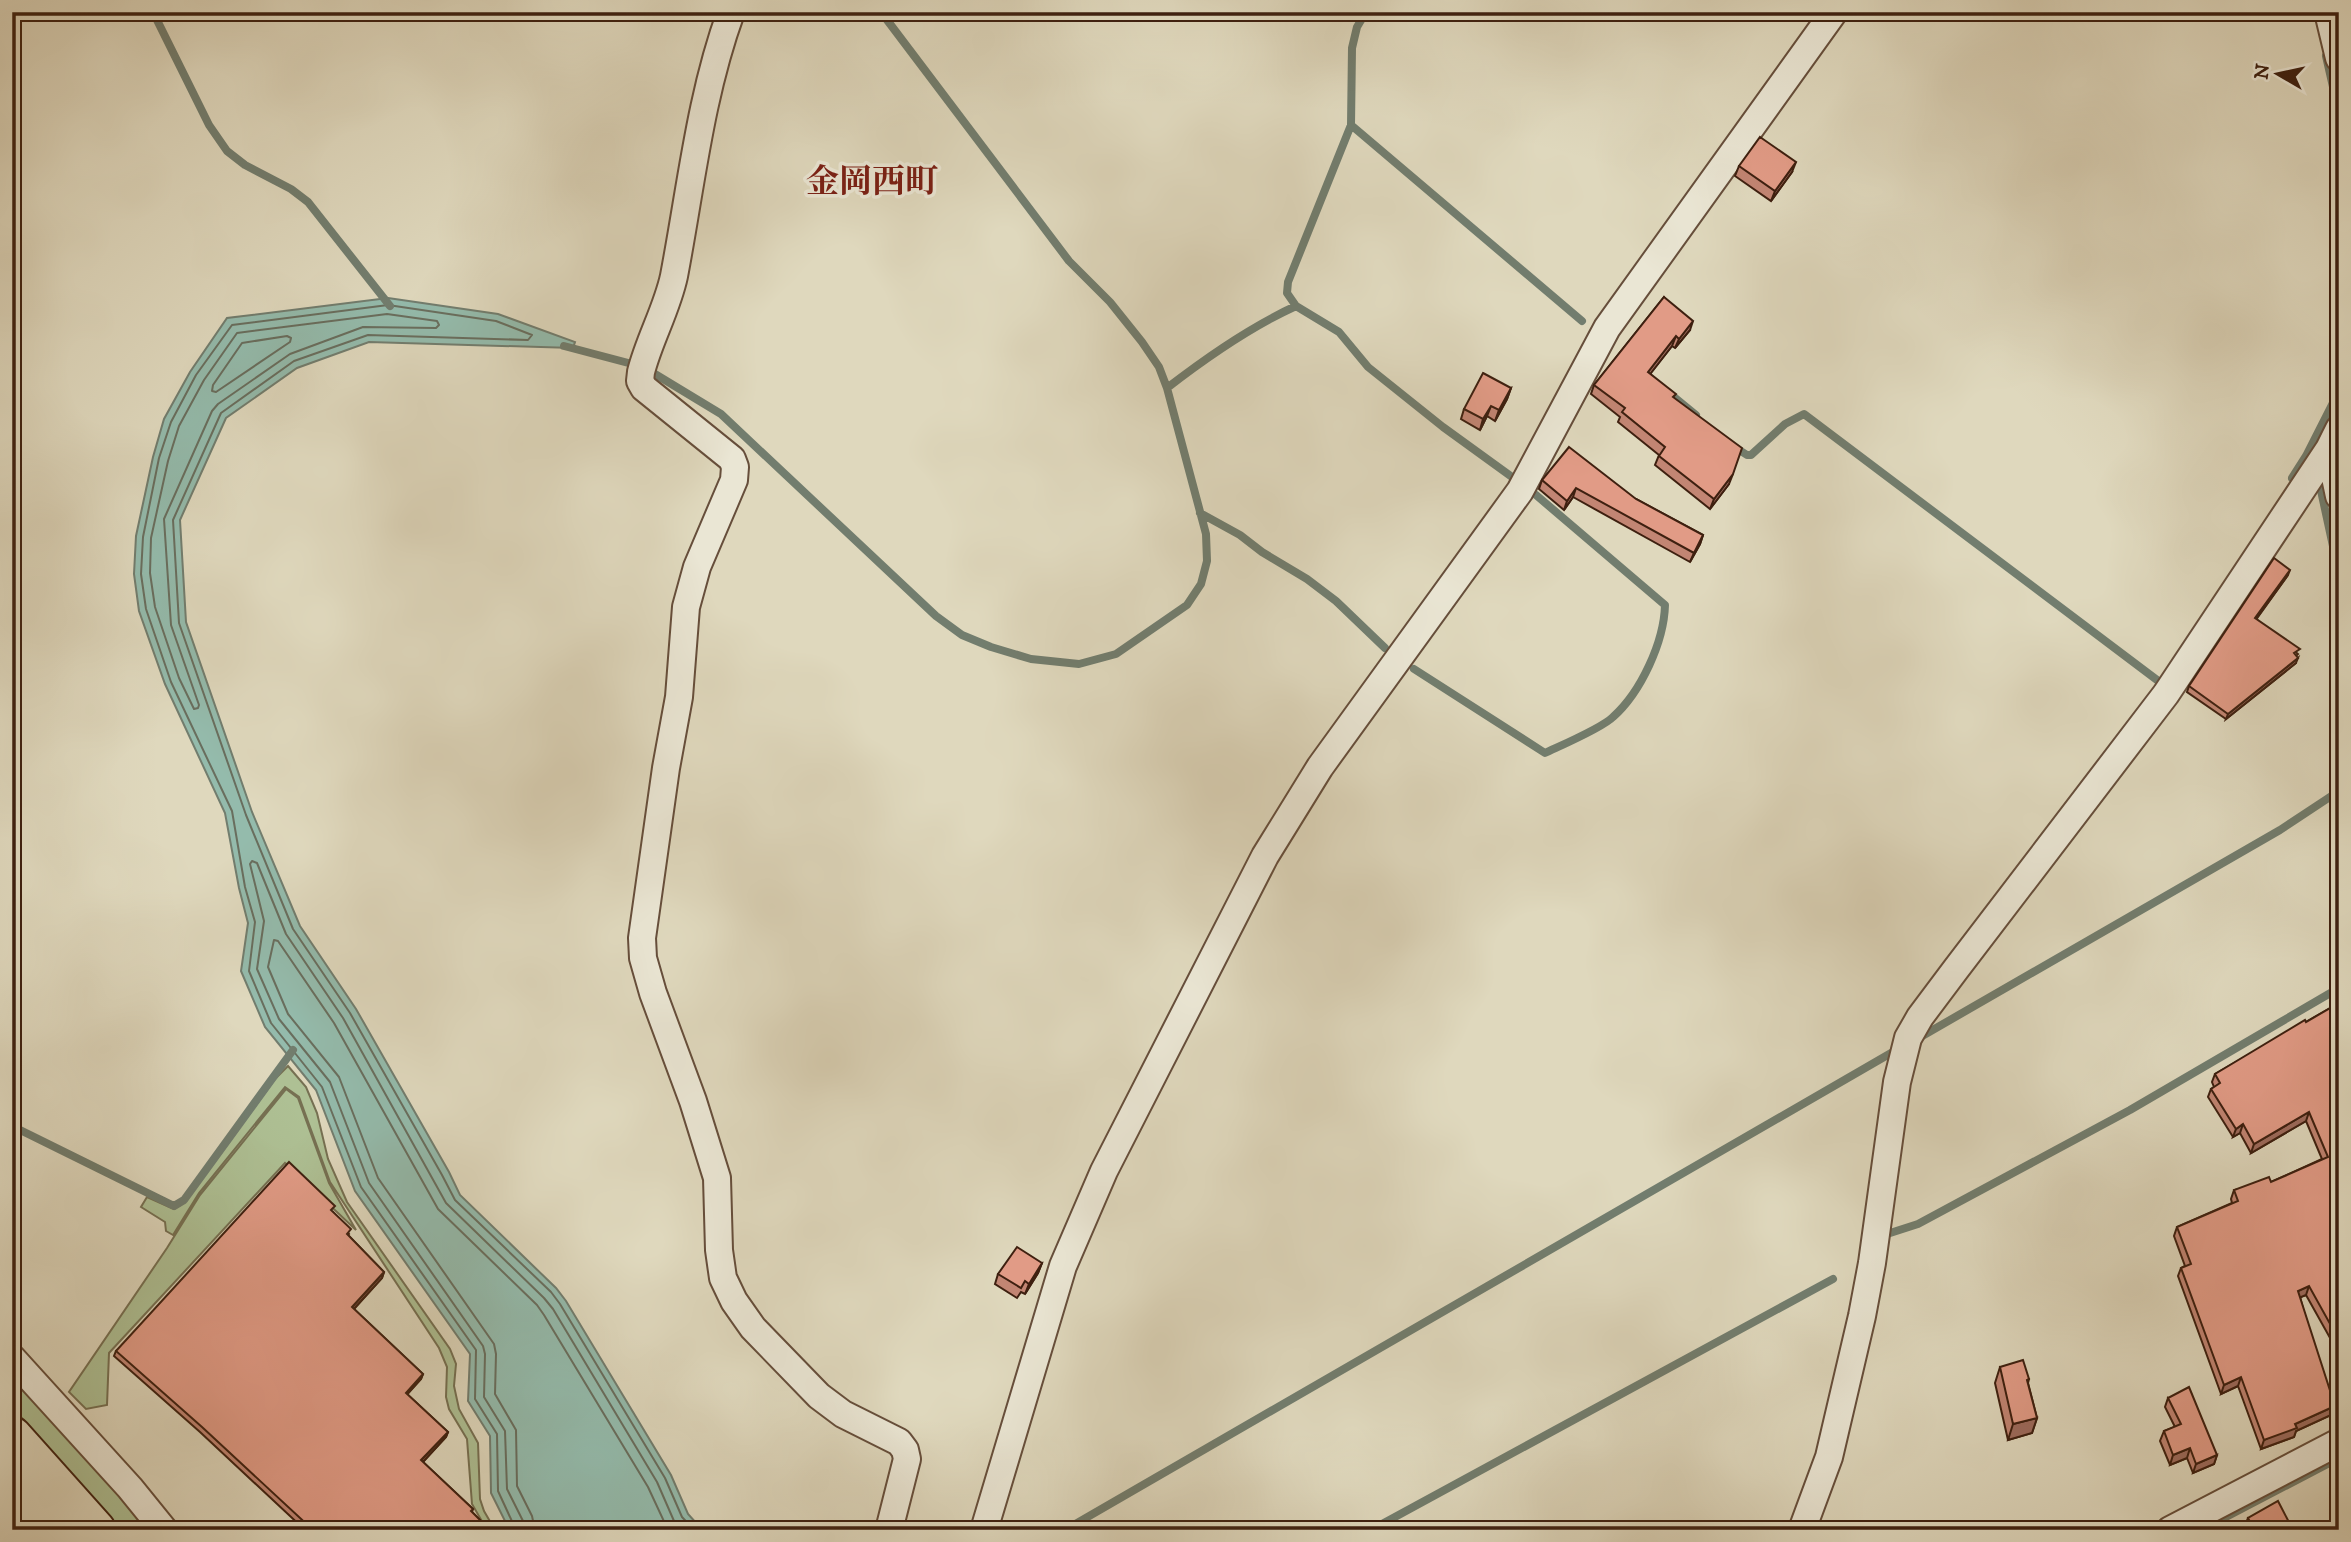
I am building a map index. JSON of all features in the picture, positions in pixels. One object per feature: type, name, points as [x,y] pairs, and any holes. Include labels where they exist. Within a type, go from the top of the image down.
[{"type":"highway","points":[[12,1436],[96,1530]]},
{"type":"highway","points":[[12,1486],[49,1530]]},
{"type":"street","points":[[731,12],[713,65],[674,278],[642,366],[640,381],[644,388],[732,459],[735,467],[734,480],[697,567],[686,607],[679,697],[642,938],[643,958],[717,1178],[719,1250],[723,1278],[734,1301],[753,1328],[818,1396],[843,1414],[899,1442],[905,1450],[907,1459],[889,1530]]},
{"type":"street","points":[[984,1530],[1063,1266],[1104,1171],[1265,856],[1320,766],[1520,491],[1606,328],[1834,12]]},
{"type":"street","points":[[2328,12],[2339,58]]},
{"type":"street","points":[[2334,439],[2339,496]]},
{"type":"street","points":[[1802,1530],[1829,1457],[1862,1316],[1897,1082],[1908,1038],[1920,1017],[1956,969],[2166,694],[2334,439]]},
{"type":"street","points":[[12,1358],[130,1488],[164,1530]]},
{"type":"street","points":[[2169,1530],[2339,1442]]},
{"type":"shaded area","points":[[288,1066],[306,1087],[317,1113],[328,1159],[347,1202],[450,1349],[456,1364],[454,1386],[459,1409],[478,1443],[480,1499],[495,1530],[487,1530],[472,1504],[467,1439],[449,1409],[446,1397],[447,1367],[439,1348],[330,1182],[299,1097],[285,1087],[199,1193],[173,1235],[166,1231],[165,1222],[141,1207],[147,1197],[174,1209],[185,1202],[275,1079]]},
{"type":"shaded area","points":[[286,1089],[298,1098],[329,1183],[356,1230],[285,1163],[109,1353],[107,1405],[86,1409],[69,1392],[200,1195]]},
{"type":"shaded area","points":[[12,1376],[149,1530],[120,1530],[12,1407]]},
{"type":"water","points":[[388,298],[498,314],[575,342],[573,348],[369,342],[297,368],[226,418],[180,520],[186,622],[252,812],[300,926],[356,1009],[460,1195],[556,1288],[566,1301],[671,1475],[688,1514],[697,1524],[710,1527],[709,1530],[509,1529],[491,1493],[490,1436],[468,1401],[470,1354],[355,1191],[316,1090],[265,1027],[241,971],[248,923],[225,813],[165,684],[139,611],[134,574],[136,536],[164,419],[190,372],[227,318]]},
{"type":"building","points":[[1760,137],[1796,162],[1775,191],[1739,166]]},
{"type":"building","points":[[1664,297],[1693,321],[1679,339],[1676,336],[1648,372],[1676,394],[1673,397],[1742,448],[1733,474],[1714,499],[1659,456],[1665,447],[1622,412],[1625,408],[1594,385]]},
{"type":"building","points":[[1483,373],[1511,388],[1499,410],[1491,406],[1483,419],[1464,409]]},
{"type":"building","points":[[1569,447],[1636,499],[1703,535],[1694,553],[1576,488],[1567,501],[1542,480]]},
{"type":"building","points":[[2274,558],[2290,570],[2255,618],[2300,649],[2294,653],[2298,658],[2228,714],[2189,686]]},
{"type":"building","points":[[2339,1003],[2339,1340],[2309,1286],[2298,1291],[2335,1406],[2295,1424],[2297,1428],[2264,1440],[2241,1377],[2224,1385],[2181,1268],[2191,1264],[2177,1227],[2238,1201],[2234,1190],[2269,1177],[2271,1182],[2328,1157],[2309,1112],[2254,1144],[2243,1124],[2236,1129],[2211,1089],[2220,1083],[2215,1074],[2305,1020],[2306,1022]]},
{"type":"building","points":[[289,1162],[335,1206],[331,1210],[351,1229],[347,1234],[384,1272],[352,1307],[423,1374],[406,1393],[448,1432],[421,1460],[473,1509],[471,1511],[490,1530],[313,1530],[116,1351]]},
{"type":"building","points":[[1017,1247],[1042,1263],[1029,1284],[1025,1281],[1021,1288],[998,1274]]},
{"type":"building","points":[[2023,1360],[2037,1418],[2013,1424],[2000,1367]]},
{"type":"building","points":[[2189,1387],[2217,1455],[2196,1464],[2190,1448],[2173,1455],[2164,1431],[2181,1424],[2168,1398]]},
{"type":"building","points":[[2278,1501],[2293,1530],[2254,1530],[2248,1518]]},
{"type":"waterway","points":[[153,12],[209,125],[227,151],[245,165],[291,189],[308,202],[390,306]]},
{"type":"waterway","points":[[564,346],[650,371],[721,414],[936,616],[962,635],[1031,659],[1079,664],[1116,654],[1187,605],[1201,584],[1207,561],[1206,534],[1159,367],[1110,302],[1069,261],[881,12]]},
{"type":"waterway","points":[[1296,306],[1287,293],[1288,282],[1351,125],[1352,48],[1357,27],[1366,12]]},
{"type":"waterway","points":[[2326,56],[2339,113]]},
{"type":"waterway","points":[[1351,125],[1582,321]]},
{"type":"waterway","points":[[1167,388],[1229,343],[1296,306],[1339,332],[1368,367],[1443,427],[1512,477]]},
{"type":"waterway","points":[[2300,480],[2292,478],[2339,391]]},
{"type":"waterway","points":[[1668,392],[1696,415]]},
{"type":"waterway","points":[[1733,446],[1751,455],[1785,424],[1804,414],[2165,686]]},
{"type":"waterway","points":[[2316,485],[2320,486],[2339,574]]},
{"type":"waterway","points":[[1414,669],[1545,753],[1608,721],[1633,694],[1655,650],[1665,605],[1536,495]]},
{"type":"waterway","points":[[1200,513],[1240,535],[1262,552],[1307,579],[1336,601],[1385,648]]},
{"type":"waterway","points":[[1917,1039],[2280,830],[2339,791]]},
{"type":"waterway","points":[[1887,1234],[1918,1224],[2130,1110],[2339,988]]},
{"type":"waterway","points":[[1065,1530],[1898,1049]]},
{"type":"waterway","points":[[12,1126],[174,1206],[184,1200],[293,1050]]},
{"type":"waterway","points":[[1371,1530],[1833,1279]]},
{"type":"waterway","points":[[2201,1530],[2339,1458]]},
{"type":"district","name":"金岡西町","points":[[872,182]]}]
